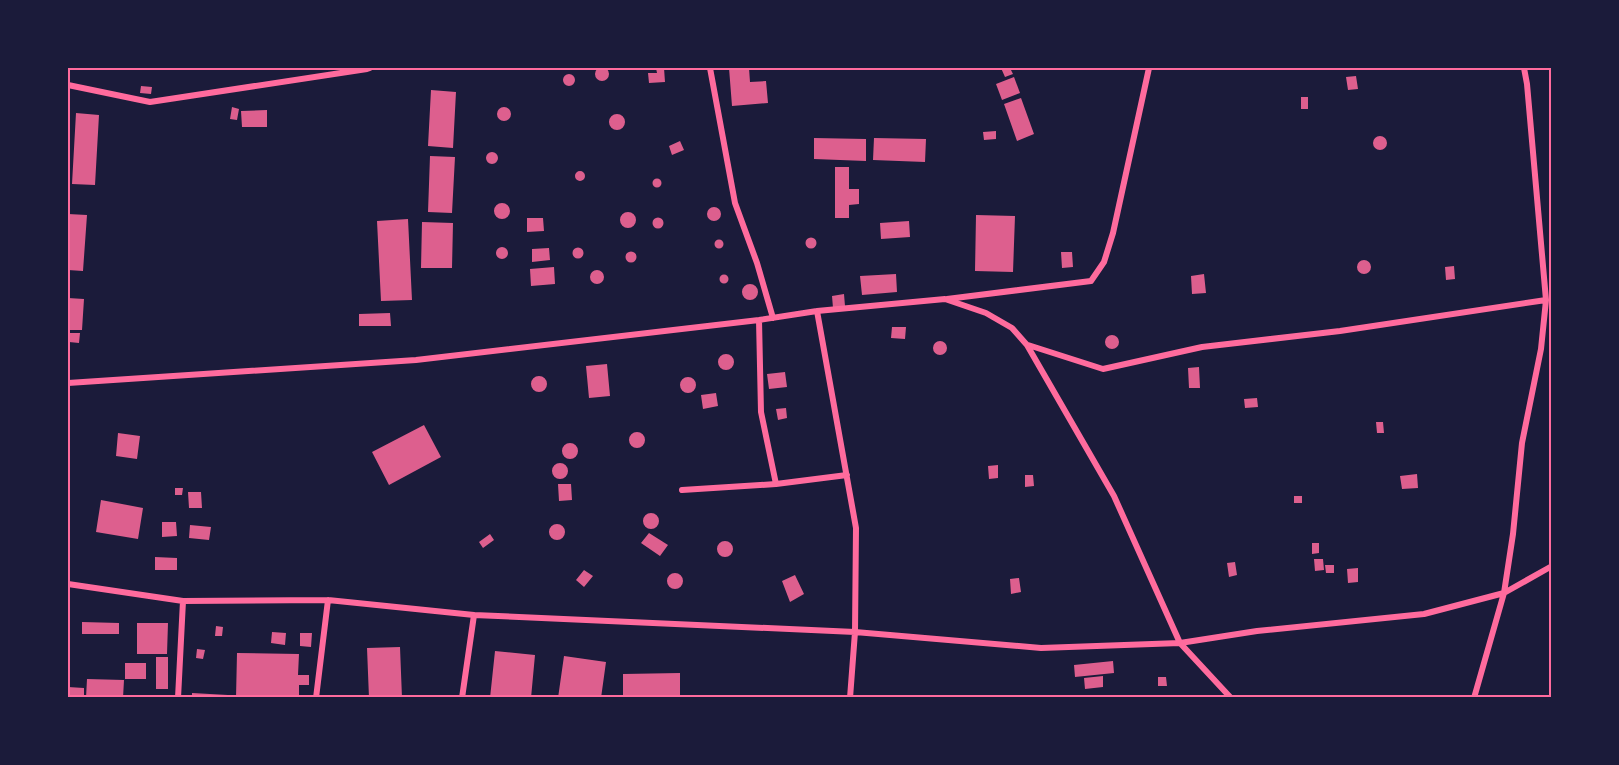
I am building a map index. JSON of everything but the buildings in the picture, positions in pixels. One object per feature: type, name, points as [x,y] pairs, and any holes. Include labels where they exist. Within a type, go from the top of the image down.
[{"type":"street","points":[[68,85],[150,102],[370,68]]},
{"type":"street","points":[[710,68],[735,203],[757,263],[773,318]]},
{"type":"street","points":[[68,383],[416,360],[759,320],[817,311],[945,299],[1091,281],[1104,262],[1113,233],[1149,68]]},
{"type":"street","points":[[1474,698],[1504,593],[1513,534],[1522,443],[1541,349],[1546,300],[1524,68]]},
{"type":"street","points":[[945,299],[986,313],[1012,328],[1027,345],[1114,496],[1180,643],[1231,698]]},
{"type":"street","points":[[1027,345],[1103,369],[1202,347],[1340,331],[1546,300]]},
{"type":"street","points":[[817,311],[856,528],[855,632],[850,698]]},
{"type":"street","points":[[759,320],[761,412],[776,484]]},
{"type":"street","points":[[682,490],[776,484],[847,475]]},
{"type":"street","points":[[68,584],[183,601],[328,600],[474,615],[855,632],[1041,648],[1180,643],[1257,631],[1424,614],[1504,593],[1551,566]]},
{"type":"street","points":[[316,698],[328,600]]},
{"type":"street","points":[[178,698],[183,601]]},
{"type":"street","points":[[462,698],[474,615]]}]
